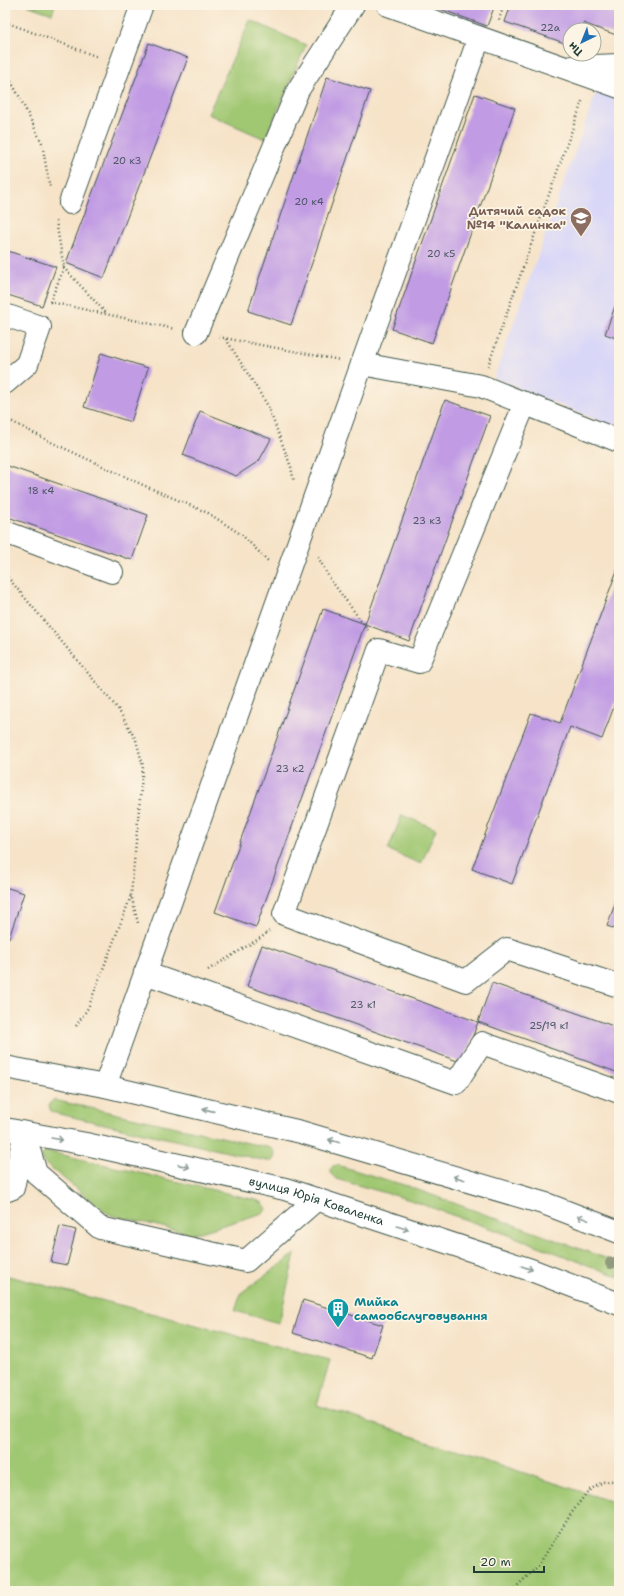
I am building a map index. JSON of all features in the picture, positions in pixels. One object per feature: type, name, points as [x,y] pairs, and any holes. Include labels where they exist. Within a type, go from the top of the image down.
[{"type":"street","points":[[58,204],[120,65],[142,5]]},
{"type":"street","points":[[196,333],[298,90],[353,5]]},
{"type":"street","points":[[388,5],[619,87]]},
{"type":"street","points":[[105,1086],[479,38]]},
{"type":"street","points":[[563,68],[619,65]]},
{"type":"street","points":[[5,315],[40,327],[27,364],[5,383]]},
{"type":"street","points":[[362,364],[481,386],[619,441]]},
{"type":"street","points":[[525,403],[419,662],[379,650],[284,914],[466,981],[507,949],[619,986]]},
{"type":"street","points":[[5,532],[112,572]]},
{"type":"street","points":[[146,973],[456,1082],[482,1044],[619,1092]]},
{"type":"street","points":[[5,1067],[105,1086],[301,1132],[546,1204],[619,1232]]},
{"type":"street","points":[[5,1191],[13,1188],[15,1131]]},
{"type":"street","points":[[15,1131],[36,1173],[100,1228],[246,1261],[317,1199]]},
{"type":"street","name":"вулиця Юрія Коваленка","points":[[15,1131],[86,1144],[285,1188],[531,1270],[619,1304]]},
{"type":"path","points":[[5,22],[120,65]]},
{"type":"path","points":[[5,71],[20,96],[42,143],[58,204],[64,268],[40,327]]},
{"type":"path","points":[[481,386],[591,78]]},
{"type":"path","points":[[64,268],[107,314]]},
{"type":"path","points":[[226,339],[268,406],[292,468],[294,483]]},
{"type":"path","points":[[5,418],[53,444],[208,513],[242,535],[286,579]]},
{"type":"path","points":[[303,529],[330,579],[365,624],[379,650]]},
{"type":"path","points":[[5,574],[118,709],[136,740],[143,766],[131,895],[88,1008],[76,1026]]},
{"type":"path","points":[[131,895],[140,930]]},
{"type":"path","points":[[181,986],[262,937],[284,914]]},
{"type":"path","points":[[512,1591],[538,1566],[573,1511],[588,1491],[604,1482],[619,1480]]},
{"type":"shaded area","name":"Дитячий садок №14 \"Калинка\"","points":[[597,90],[619,98],[619,429],[494,378]]},
{"type":"green space","points":[[27,5],[55,5],[52,14]]},
{"type":"green space","points":[[250,20],[306,45],[265,139],[208,114]]},
{"type":"green space","points":[[402,815],[436,829],[421,864],[388,850]]},
{"type":"green space","points":[[54,1100],[271,1148],[274,1151],[275,1156],[272,1161],[267,1161],[55,1113],[51,1111],[49,1106]]},
{"type":"green space","points":[[45,1152],[256,1200],[263,1203],[267,1209],[263,1213],[192,1234],[111,1215],[43,1162],[42,1155]]},
{"type":"green space","points":[[337,1165],[407,1186],[619,1263],[619,1277],[520,1239],[407,1199],[336,1179],[331,1174],[330,1170],[333,1166]]},
{"type":"green space","points":[[295,1254],[279,1323],[235,1311],[241,1293]]},
{"type":"green space","points":[[5,1275],[330,1360],[317,1405],[619,1504],[619,1591],[5,1591]]},
{"type":"building","points":[[429,5],[495,5],[487,26]]},
{"type":"building","points":[[511,5],[604,5],[609,7],[609,5],[619,5],[619,36],[602,30],[602,22],[562,22],[562,42],[505,22]]},
{"type":"building","points":[[149,43],[188,58],[104,278],[66,263]]},
{"type":"building","points":[[327,77],[370,91],[291,325],[248,311]]},
{"type":"building","points":[[475,94],[515,108],[432,343],[392,329]]},
{"type":"building","points":[[5,250],[56,267],[42,306],[5,294]]},
{"type":"building","points":[[619,295],[619,339],[605,334]]},
{"type":"building","points":[[101,353],[148,368],[131,422],[84,407]]},
{"type":"building","points":[[445,400],[490,416],[409,641],[365,624]]},
{"type":"building","points":[[200,411],[271,439],[259,461],[236,476],[183,455]]},
{"type":"building","points":[[5,465],[148,515],[132,560],[5,516]]},
{"type":"building","points":[[619,565],[619,693],[602,739],[570,727],[512,884],[472,869],[531,713],[560,723]]},
{"type":"building","points":[[323,609],[365,624],[256,927],[215,912]]},
{"type":"building","points":[[5,887],[24,893],[9,938],[5,937]]},
{"type":"building","points":[[619,893],[619,930],[607,926]]},
{"type":"building","points":[[262,945],[478,1022],[463,1063],[247,986]]},
{"type":"building","points":[[492,983],[619,1028],[619,1073],[478,1022]]},
{"type":"building","points":[[60,1226],[76,1230],[67,1265],[51,1262]]},
{"type":"building","name":"Мийка самообслуговування","points":[[303,1300],[383,1325],[372,1358],[293,1333]]},
{"type":"place","name":"Дитячий садок №14 \"Калинка\"","points":[[581,238]]},
{"type":"place","name":"Мийка самообслуговування","points":[[338,1328]]}]
